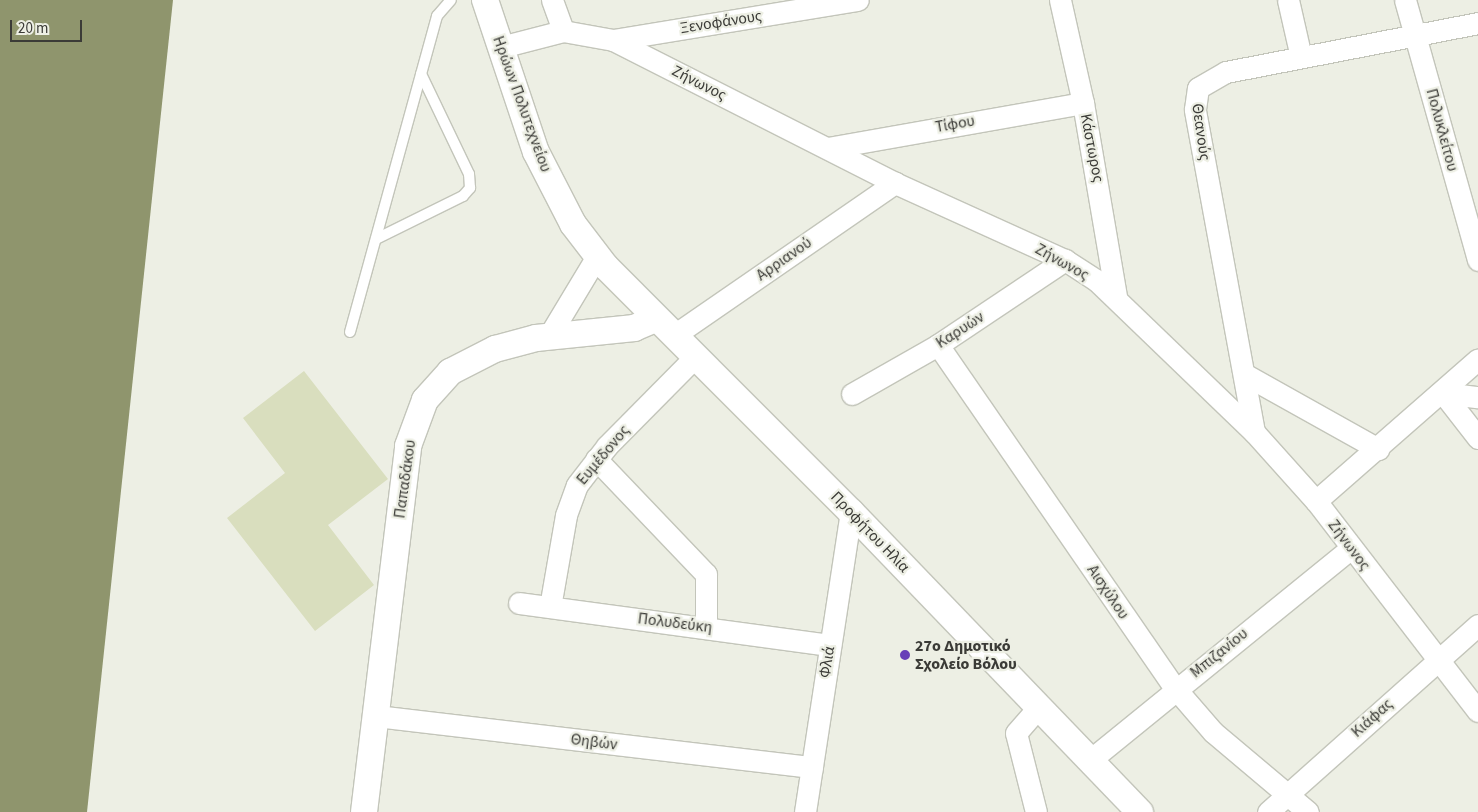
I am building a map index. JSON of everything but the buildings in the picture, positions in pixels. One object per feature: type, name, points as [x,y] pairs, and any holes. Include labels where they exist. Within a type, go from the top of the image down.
[{"type":"street","name":"Ηρώων Πολυτεχνείου","points":[[485,0],[536,152],[573,224],[597,256]]},
{"type":"street","points":[[552,0],[562,31]]},
{"type":"street","name":"Ξενοφάνους","points":[[613,40],[858,0]]},
{"type":"street","name":"Κάστωρος","points":[[1060,0],[1083,103],[1116,297]]},
{"type":"street","points":[[1288,0],[1301,57]]},
{"type":"street","name":"Πολυκλείτου","points":[[1406,0],[1478,260]]},
{"type":"street","name":"Θεανούς","points":[[1254,432],[1196,97],[1212,76],[1478,23]]},
{"type":"street","name":"Ζήνωνος","points":[[501,47],[562,31],[613,40],[894,183],[1065,260],[1116,297],[1254,432],[1316,501],[1436,660],[1478,711]]},
{"type":"street","name":"Τίφου","points":[[828,148],[1083,103]]},
{"type":"street","name":"Αρριανού","points":[[664,327],[894,183]]},
{"type":"street","points":[[549,336],[597,256]]},
{"type":"street","name":"Προφήτου Ηλία","points":[[597,256],[664,327],[851,512],[1140,812]]},
{"type":"street","name":"Καρυών","points":[[852,394],[938,346],[1065,260]]},
{"type":"street","name":"Παπαδάκου","points":[[364,812],[408,446],[417,416],[430,393],[458,366],[495,349],[549,336],[664,327]]},
{"type":"street","name":"Αισχύλου","points":[[938,346],[1174,688],[1213,732],[1308,812]]},
{"type":"street","name":"Ευμέδονος","points":[[550,607],[570,500],[596,459],[696,357]]},
{"type":"street","points":[[1316,501],[1442,393],[1478,359]]},
{"type":"street","points":[[1244,374],[1378,449]]},
{"type":"street","points":[[1442,393],[1478,397]]},
{"type":"street","points":[[1442,393],[1478,438]]},
{"type":"street","points":[[596,459],[706,574],[706,626]]},
{"type":"street","name":"Φλιά","points":[[805,812],[851,512]]},
{"type":"street","name":"Μπιζανίου","points":[[1089,761],[1174,688],[1351,548]]},
{"type":"street","name":"Πολυδεύκη","points":[[519,603],[706,626],[830,645]]},
{"type":"street","name":"Κιάφας","points":[[1268,812],[1436,660],[1478,625]]},
{"type":"street","points":[[1036,812],[1016,733],[1038,708]]},
{"type":"street","name":"Θηβών","points":[[376,716],[812,767]]},
{"type":"lane","points":[[350,332],[437,16],[451,0]]},
{"type":"lane","points":[[376,239],[463,196],[470,188],[469,174],[421,74]]},
{"type":"shaded area","points":[[0,0],[173,0],[87,812],[0,812]]},
{"type":"shaded area","points":[[304,371],[388,479],[328,525],[374,585],[315,631],[227,518],[285,473],[243,418]]},
{"type":"place","name":"27ο Δημοτικό Σχολείο Βόλου","points":[[905,655]]}]
